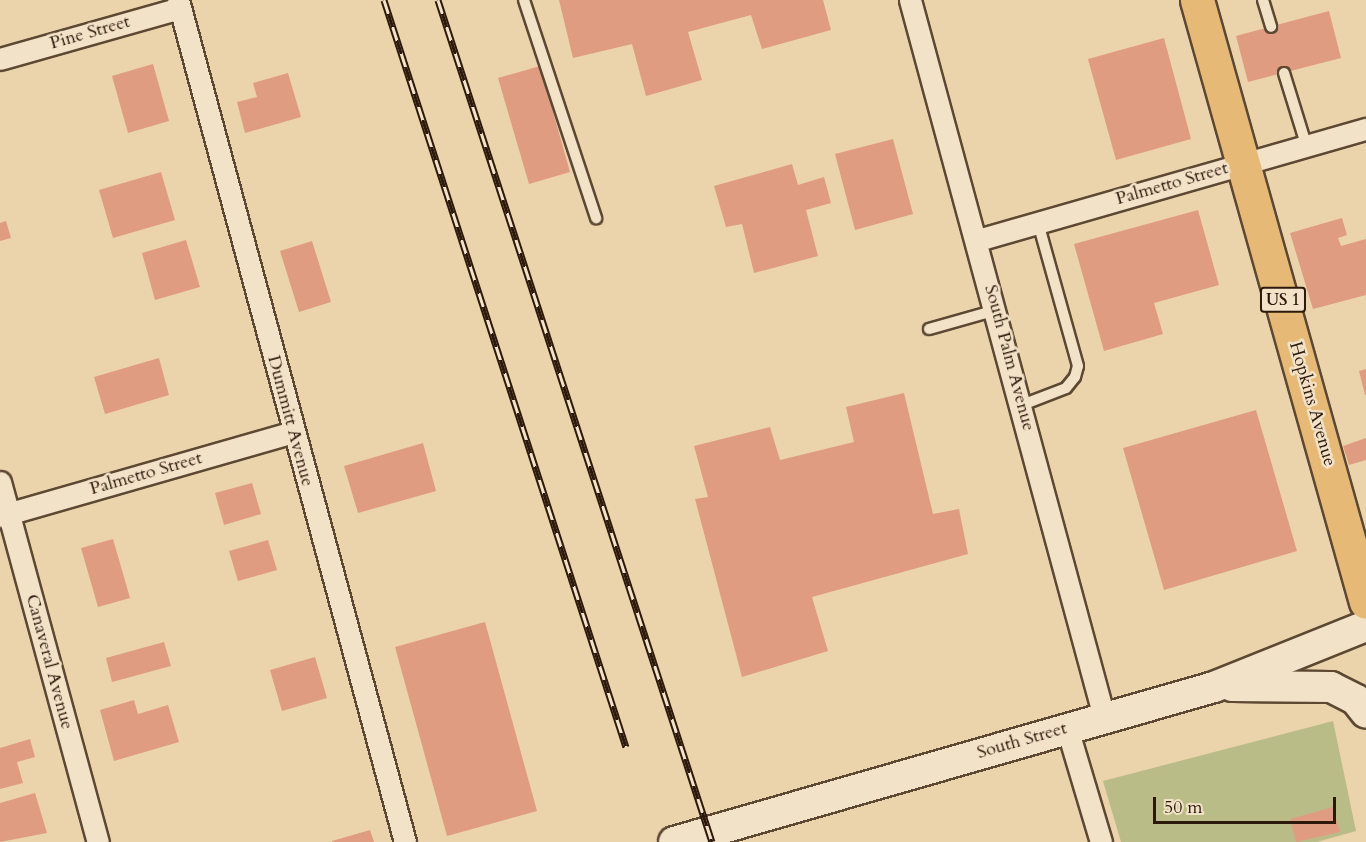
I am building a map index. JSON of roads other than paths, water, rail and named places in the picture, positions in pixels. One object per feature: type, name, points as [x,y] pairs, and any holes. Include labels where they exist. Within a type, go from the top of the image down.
[{"type":"main road","name":"Hopkins Avenue","points":[[1197,0],[1366,602]]},
{"type":"main road","name":"South Street","points":[[674,842],[1214,687],[1366,626]]},
{"type":"main road","points":[[1214,687],[1331,687],[1356,700],[1366,713]]},
{"type":"street","name":"South Palm Avenue","points":[[910,0],[978,240],[1104,717]]},
{"type":"street","name":"Pine Street","points":[[0,59],[179,4]]},
{"type":"street","name":"Dummitt Avenue","points":[[179,4],[405,842]]},
{"type":"street","name":"Palmetto Street","points":[[978,240],[1305,144],[1366,129]]},
{"type":"street","name":"Palmetto Street","points":[[4,515],[293,432]]},
{"type":"street","name":"Canaveral Avenue","points":[[0,482],[4,515],[98,842]]},
{"type":"street","points":[[1067,728],[1101,842]]},
{"type":"lane","points":[[524,0],[596,218]]},
{"type":"lane","points":[[1263,0],[1271,27]]},
{"type":"lane","points":[[1284,73],[1305,144]]},
{"type":"lane","points":[[1022,405],[1066,388],[1078,366],[1038,223]]},
{"type":"lane","points":[[929,329],[996,310]]},
{"type":"railway","points":[[384,0],[626,747]]},
{"type":"railway","points":[[438,0],[712,842]]}]
